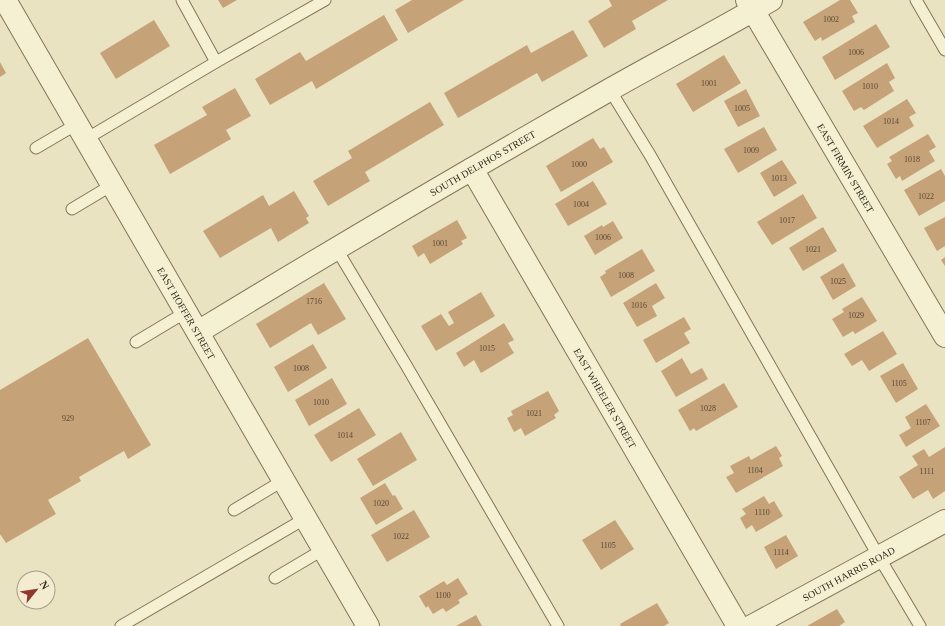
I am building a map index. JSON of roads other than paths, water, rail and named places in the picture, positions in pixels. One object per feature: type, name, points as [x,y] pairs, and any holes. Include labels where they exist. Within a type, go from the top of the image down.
[{"type":"street","name":"EAST HOFFER STREET","points":[[5,0],[368,626]]},
{"type":"street","name":"SOUTH DELPHOS STREET","points":[[198,332],[336,248],[610,90],[757,3]]},
{"type":"street","name":"EAST FIRMIN STREET","points":[[757,3],[945,336]]},
{"type":"street","name":"EAST WHEELER STREET","points":[[472,169],[738,626]]},
{"type":"street","name":"SOUTH HARRIS ROAD","points":[[752,626],[945,520]]},
{"type":"lane","points":[[182,0],[216,62]]},
{"type":"lane","points":[[36,148],[81,132],[216,62],[325,0]]},
{"type":"lane","points":[[916,0],[945,50]]},
{"type":"lane","points":[[610,90],[650,155],[879,557],[920,626]]},
{"type":"lane","points":[[72,209],[112,184]]},
{"type":"lane","points":[[336,248],[558,626]]},
{"type":"lane","points":[[136,342],[186,312]]},
{"type":"lane","points":[[234,510],[284,480]]},
{"type":"lane","points":[[121,626],[306,518]]},
{"type":"lane","points":[[275,578],[324,549]]}]
